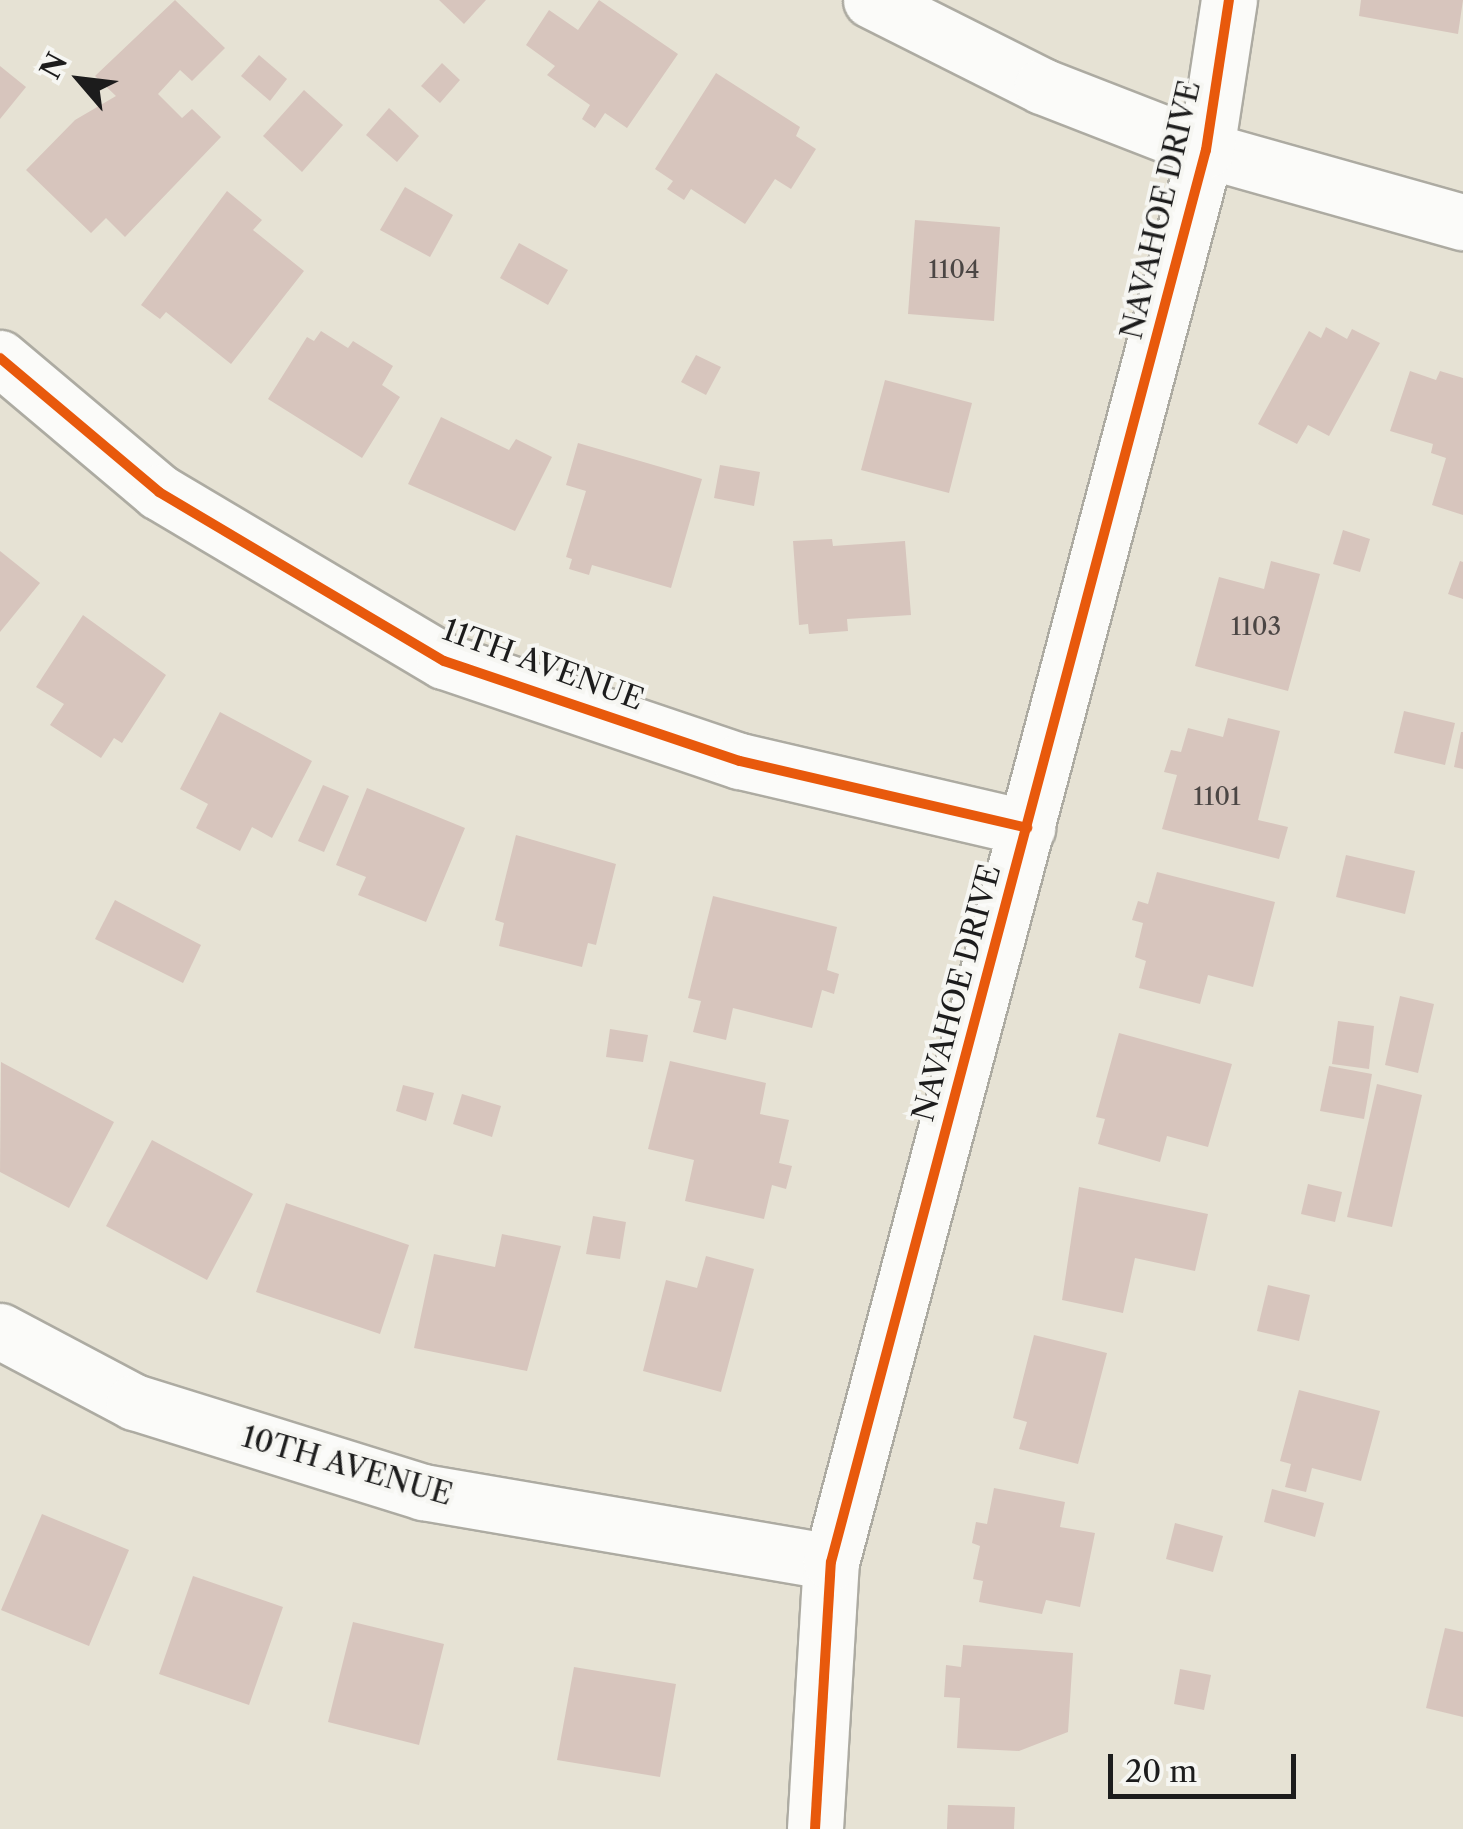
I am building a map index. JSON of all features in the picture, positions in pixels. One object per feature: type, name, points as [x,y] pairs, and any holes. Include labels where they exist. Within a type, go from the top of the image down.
[{"type":"street","points":[[871,0],[1042,86],[1206,150],[1463,222]]},
{"type":"street","name":"NAVAHOE DRIVE","points":[[814,1829],[831,1562],[1206,150],[1229,0]]},
{"type":"street","name":"11TH AVENUE","points":[[0,358],[159,492],[444,661],[740,761],[1027,828]]},
{"type":"street","name":"10TH AVENUE","points":[[0,1331],[134,1402],[423,1492],[831,1562]]},
{"type":"building","points":[[175,0],[225,48],[192,81],[180,70],[158,94],[182,118],[192,109],[221,137],[125,237],[106,218],[91,233],[26,170],[75,120],[116,96],[95,76]]},
{"type":"building","points":[[439,0],[486,0],[464,24]]},
{"type":"building","points":[[599,0],[678,54],[627,128],[605,113],[595,128],[582,119],[590,105],[547,75],[555,66],[526,45],[549,10],[578,30]]},
{"type":"building","points":[[1361,0],[1463,0],[1458,34],[1359,16]]},
{"type":"building","points":[[259,55],[287,79],[270,101],[241,76]]},
{"type":"building","points":[[442,63],[460,80],[440,103],[421,86]]},
{"type":"building","points":[[0,66],[26,87],[0,119]]},
{"type":"building","points":[[716,73],[800,127],[796,136],[816,149],[791,189],[775,179],[745,224],[691,189],[684,200],[667,189],[673,181],[655,169]]},
{"type":"building","points":[[304,90],[343,125],[302,172],[263,136]]},
{"type":"building","points":[[389,108],[419,136],[397,162],[366,135]]},
{"type":"building","points":[[405,187],[453,215],[430,257],[380,230]]},
{"type":"building","points":[[227,191],[262,220],[253,230],[304,271],[231,364],[166,312],[160,319],[141,305]]},
{"type":"building","points":[[915,220],[1000,227],[994,321],[908,314]]},
{"type":"building","points":[[519,243],[568,270],[548,305],[500,278]]},
{"type":"building","points":[[1326,327],[1347,339],[1352,329],[1380,343],[1329,436],[1308,425],[1297,444],[1258,424],[1309,331],[1321,338]]},
{"type":"building","points":[[321,331],[348,348],[353,341],[393,366],[382,385],[400,397],[362,458],[268,399],[307,337],[314,341]]},
{"type":"building","points":[[696,355],[721,367],[706,395],[681,382]]},
{"type":"building","points":[[1410,371],[1436,380],[1440,371],[1463,378],[1463,515],[1432,505],[1446,458],[1431,453],[1433,444],[1390,431]]},
{"type":"building","points":[[885,380],[972,403],[949,493],[861,470]]},
{"type":"building","points":[[441,417],[509,450],[516,439],[552,457],[515,531],[408,484]]},
{"type":"building","points":[[578,443],[702,479],[671,588],[592,565],[589,575],[569,569],[572,559],[566,557],[586,491],[566,485]]},
{"type":"building","points":[[720,465],[760,472],[754,506],[714,498]]},
{"type":"building","points":[[1343,530],[1370,539],[1360,572],[1333,564]]},
{"type":"building","points":[[832,539],[833,546],[905,541],[911,615],[847,619],[848,631],[809,634],[808,624],[799,625],[793,541]]},
{"type":"building","points":[[0,551],[40,583],[0,632]]},
{"type":"building","points":[[1271,561],[1320,574],[1288,691],[1195,666],[1219,577],[1264,589]]},
{"type":"building","points":[[1460,561],[1463,562],[1463,599],[1448,594]]},
{"type":"building","points":[[83,615],[166,675],[122,743],[114,738],[101,758],[50,725],[64,704],[36,687]]},
{"type":"building","points":[[1404,711],[1455,723],[1445,765],[1394,753]]},
{"type":"building","points":[[220,712],[312,761],[272,838],[252,827],[240,851],[196,828],[208,804],[180,789]]},
{"type":"building","points":[[1228,718],[1280,731],[1258,820],[1288,827],[1279,859],[1162,829],[1177,775],[1164,772],[1171,750],[1181,752],[1188,728],[1223,737]]},
{"type":"building","points":[[1463,732],[1463,769],[1454,767]]},
{"type":"building","points":[[323,785],[349,796],[324,852],[298,841]]},
{"type":"building","points":[[367,788],[465,828],[426,922],[358,895],[366,877],[336,865]]},
{"type":"building","points":[[516,835],[616,864],[596,945],[588,943],[582,967],[499,946],[504,923],[495,920]]},
{"type":"building","points":[[1346,855],[1415,871],[1405,914],[1336,897]]},
{"type":"building","points":[[1157,872],[1275,902],[1253,987],[1208,975],[1200,1004],[1139,988],[1146,961],[1135,957],[1143,923],[1132,920],[1138,901],[1148,904]]},
{"type":"building","points":[[713,896],[837,927],[827,970],[839,974],[834,994],[822,990],[812,1028],[733,1008],[726,1040],[693,1032],[701,1001],[688,998]]},
{"type":"building","points":[[115,900],[201,945],[183,983],[95,939]]},
{"type":"building","points":[[1400,996],[1434,1004],[1418,1073],[1385,1065]]},
{"type":"building","points":[[1338,1021],[1374,1026],[1369,1069],[1332,1064]]},
{"type":"building","points":[[610,1029],[648,1035],[643,1062],[606,1057]]},
{"type":"building","points":[[1119,1033],[1232,1064],[1208,1147],[1167,1136],[1160,1162],[1098,1144],[1105,1119],[1096,1117]]},
{"type":"building","points":[[670,1061],[766,1083],[760,1114],[789,1120],[779,1163],[792,1166],[786,1189],[772,1185],[764,1219],[685,1201],[694,1160],[648,1149]]},
{"type":"building","points":[[1,1062],[114,1122],[69,1208],[0,1172]]},
{"type":"building","points":[[1329,1066],[1372,1074],[1364,1119],[1320,1111]]},
{"type":"building","points":[[1377,1084],[1422,1095],[1392,1227],[1347,1217]]},
{"type":"building","points":[[403,1085],[434,1093],[426,1121],[396,1111]]},
{"type":"building","points":[[462,1094],[501,1106],[492,1137],[453,1124]]},
{"type":"building","points":[[152,1140],[253,1194],[207,1280],[106,1226]]},
{"type":"building","points":[[1308,1184],[1342,1192],[1335,1222],[1301,1214]]},
{"type":"building","points":[[1079,1187],[1208,1214],[1195,1271],[1135,1258],[1123,1313],[1062,1300]]},
{"type":"building","points":[[286,1203],[409,1245],[380,1334],[256,1292]]},
{"type":"building","points":[[593,1216],[626,1222],[620,1259],[586,1254]]},
{"type":"building","points":[[502,1234],[561,1246],[527,1371],[414,1348],[434,1254],[495,1267]]},
{"type":"building","points":[[706,1256],[754,1269],[721,1392],[643,1371],[666,1280],[697,1288]]},
{"type":"building","points":[[1268,1285],[1310,1295],[1299,1341],[1257,1331]]},
{"type":"building","points":[[1034,1335],[1107,1353],[1078,1464],[1019,1449],[1027,1422],[1013,1418]]},
{"type":"building","points":[[1299,1390],[1380,1411],[1361,1481],[1312,1468],[1306,1492],[1285,1487],[1291,1464],[1280,1461]]},
{"type":"building","points":[[994,1488],[1065,1502],[1060,1527],[1095,1533],[1080,1607],[1046,1600],[1042,1614],[979,1602],[983,1581],[973,1579],[980,1546],[972,1543],[976,1522],[987,1524]]},
{"type":"building","points":[[1272,1489],[1324,1503],[1315,1537],[1264,1522]]},
{"type":"building","points":[[42,1514],[129,1550],[89,1646],[1,1610]]},
{"type":"building","points":[[1175,1523],[1223,1536],[1213,1572],[1166,1559]]},
{"type":"building","points":[[193,1576],[283,1607],[249,1705],[159,1674]]},
{"type":"building","points":[[353,1622],[444,1644],[419,1745],[328,1722]]},
{"type":"building","points":[[1445,1628],[1463,1632],[1463,1717],[1426,1708]]},
{"type":"building","points":[[963,1645],[1073,1653],[1068,1732],[1019,1751],[957,1748],[960,1698],[944,1697],[946,1665],[961,1667]]},
{"type":"building","points":[[574,1667],[676,1684],[660,1777],[557,1760]]},
{"type":"building","points":[[1180,1669],[1211,1675],[1204,1710],[1174,1704]]},
{"type":"building","points":[[948,1805],[1015,1807],[1014,1829],[947,1829]]},
{"type":"cycle path","points":[[815,1829],[831,1562],[1206,150],[1229,0]]},
{"type":"cycle path","points":[[0,358],[159,492],[444,661],[740,761],[1027,828]]}]
